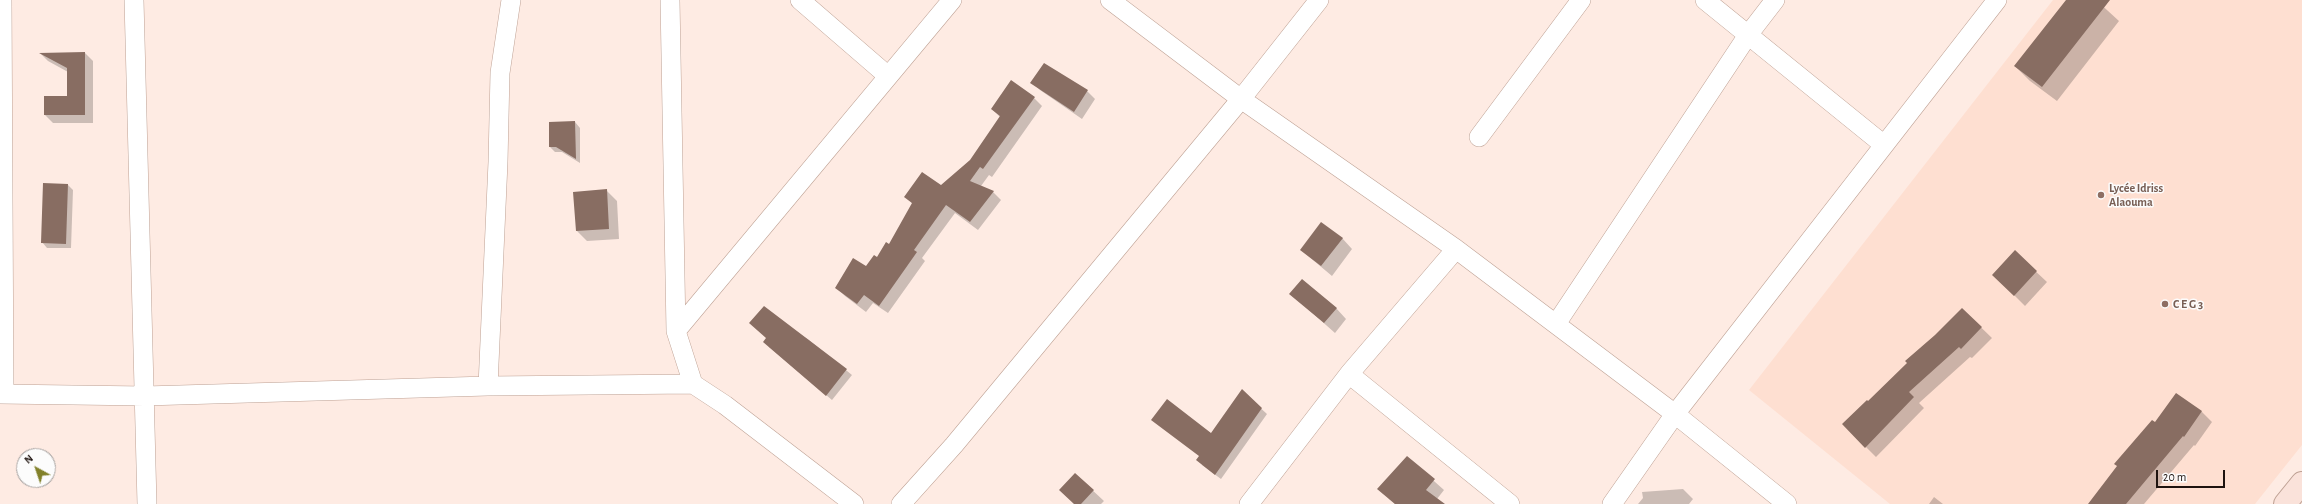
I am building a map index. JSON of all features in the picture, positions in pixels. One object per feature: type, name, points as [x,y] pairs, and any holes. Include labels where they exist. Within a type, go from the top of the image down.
[{"type":"street","points":[[2,0],[2,394],[145,396],[488,386],[693,384],[725,405],[854,504]]},
{"type":"street","points":[[134,0],[147,504]]},
{"type":"street","points":[[488,386],[498,162],[500,73],[511,0]]},
{"type":"street","points":[[670,0],[676,331],[693,384]]},
{"type":"street","points":[[800,0],[888,76]]},
{"type":"street","points":[[676,331],[952,0]]},
{"type":"street","points":[[1110,0],[1241,99],[1456,249],[1675,414],[1787,504]]},
{"type":"street","points":[[900,504],[954,445],[1241,99],[1319,0]]},
{"type":"street","points":[[1479,137],[1581,0]]},
{"type":"street","points":[[1705,0],[1884,145]]},
{"type":"street","points":[[1556,324],[1748,35],[1775,0]]},
{"type":"street","points":[[1612,504],[1675,414],[1997,0]]},
{"type":"street","points":[[1249,504],[1349,374],[1456,249]]},
{"type":"street","points":[[1349,374],[1510,504]]},
{"type":"street","points":[[2285,504],[2302,483]]},
{"type":"shaded area","name":"Lycée Idriss Alaouma","points":[[2053,0],[2302,0],[2302,445],[2255,504],[1890,504],[1749,390]]},
{"type":"building","points":[[2066,0],[2110,0],[2042,87],[2014,66]]},
{"type":"building","points":[[85,52],[85,115],[44,115],[44,96],[67,96],[67,68],[39,53]]},
{"type":"building","points":[[1044,63],[1088,90],[1074,112],[1030,83]]},
{"type":"building","points":[[1011,80],[1035,97],[983,169],[980,167],[970,181],[994,191],[970,222],[946,205],[914,250],[917,252],[879,306],[864,295],[857,304],[835,288],[853,258],[866,266],[874,255],[877,257],[886,242],[889,244],[912,203],[904,197],[922,172],[941,185],[970,160],[1000,116],[991,109]]},
{"type":"building","points":[[575,121],[576,159],[556,147],[549,147],[549,122]]},
{"type":"building","points":[[43,183],[68,184],[66,244],[41,243]]},
{"type":"building","points":[[607,189],[609,229],[576,231],[573,192]]},
{"type":"building","points":[[1321,222],[1343,238],[1321,266],[1300,250]]},
{"type":"building","points":[[2015,250],[2037,271],[2014,296],[1992,275]]},
{"type":"building","points":[[1302,279],[1337,308],[1324,323],[1289,294]]},
{"type":"building","points":[[764,306],[847,369],[826,396],[763,342],[766,338],[749,323]]},
{"type":"building","points":[[1962,308],[1982,327],[1961,349],[1959,347],[1909,392],[1914,397],[1865,448],[1842,424],[1867,400],[1868,401],[1907,363],[1905,361],[1935,335]]},
{"type":"building","points":[[1242,389],[1262,408],[1215,475],[1196,460],[1199,456],[1151,420],[1167,399],[1211,433]]},
{"type":"building","points":[[2176,393],[2202,411],[2184,437],[2183,436],[2126,504],[2088,504],[2117,466],[2114,464],[2152,420],[2155,422]]},
{"type":"building","points":[[1407,456],[1435,479],[1426,490],[1445,504],[1395,504],[1377,489]]},
{"type":"building","points":[[1075,473],[1094,490],[1081,504],[1074,504],[1059,490]]},
{"type":"place","name":"Lycée Idriss Alaouma","points":[[2101,195]]},
{"type":"place","name":"C E G 3","points":[[2165,304]]}]
